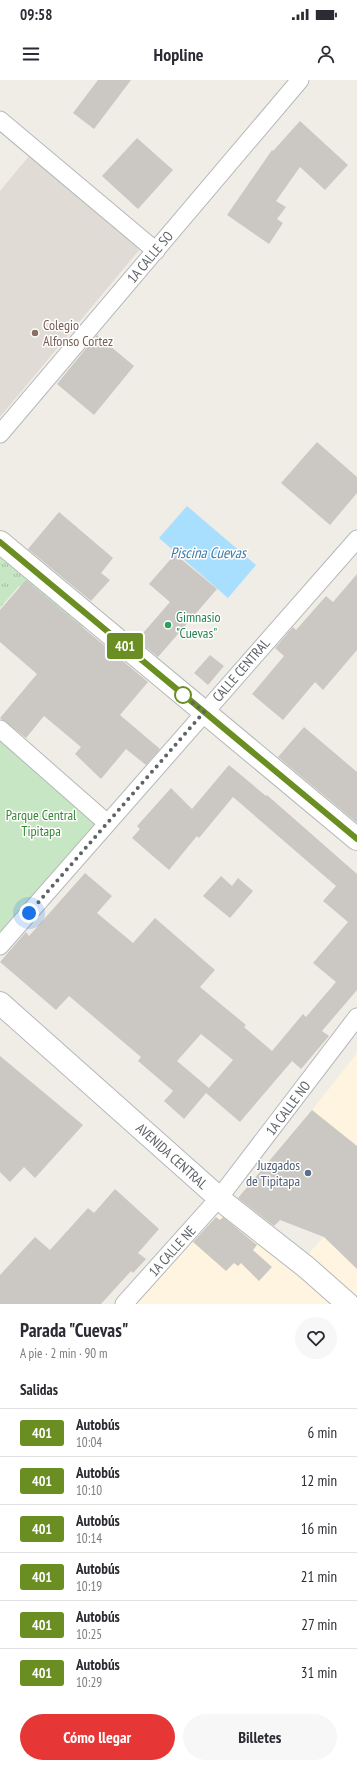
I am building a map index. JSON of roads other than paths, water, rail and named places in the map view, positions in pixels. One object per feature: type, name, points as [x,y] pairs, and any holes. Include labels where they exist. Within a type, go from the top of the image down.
[{"type":"street","name":"1A CALLE SO","points":[[0,434],[300,80]]},
{"type":"street","points":[[0,120],[156,251]]},
{"type":"street","name":"CALLE CENTRAL","points":[[0,946],[357,539]]},
{"type":"street","points":[[0,542],[357,839]]},
{"type":"street","points":[[0,729],[107,823]]},
{"type":"street","name":"AVENIDA CENTRAL","points":[[0,1003],[219,1198],[306,1267],[348,1304]]},
{"type":"street","name":"1A CALLE NO","points":[[219,1198],[357,1017]]},
{"type":"street","name":"1A CALLE NE","points":[[124,1304],[219,1198]]},
{"type":"water","name":"Piscina Cuevas","points":[[187,506],[256,565],[228,598],[159,538]]},
{"type":"place","name":"Colegio Alfonso Cortez","points":[[35,333]]},
{"type":"place","name":"Gimnasio \"Cuevas\"","points":[[168,625]]},
{"type":"place","name":"Juzgados de Tipitapa","points":[[308,1173]]},
{"type":"park label","name":"Parque Central Tipitapa","points":[[41,824]]}]
